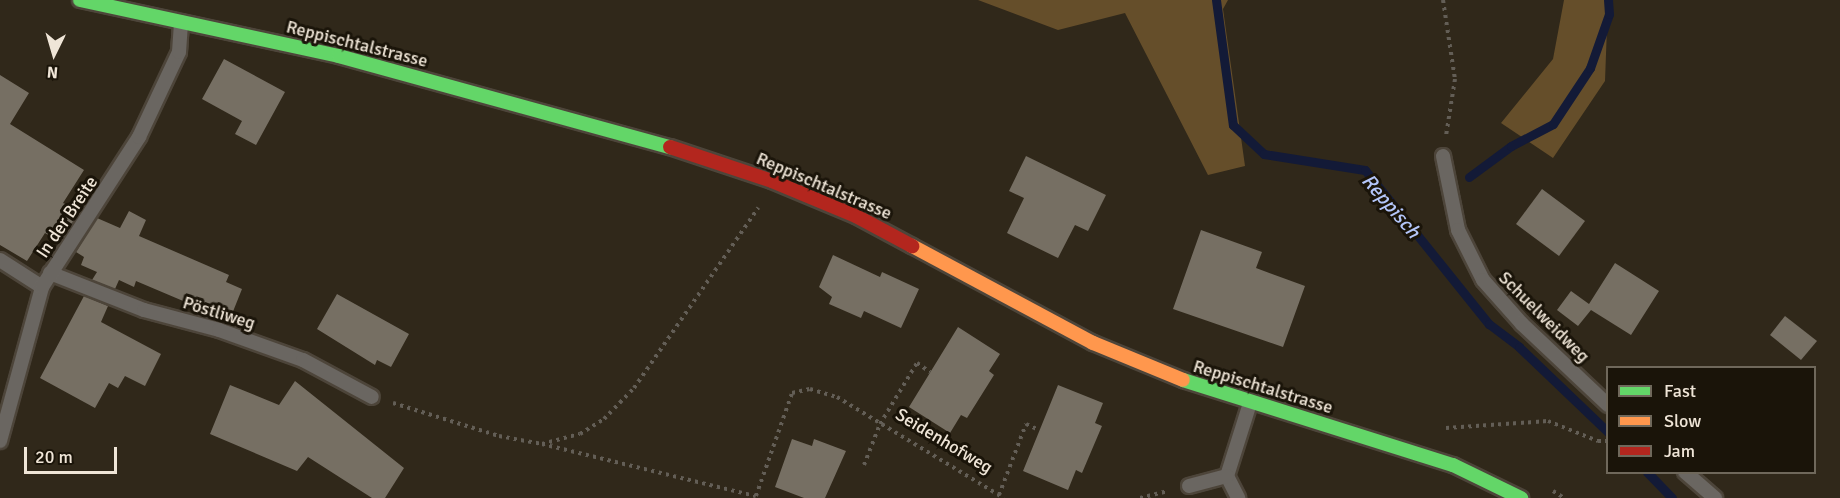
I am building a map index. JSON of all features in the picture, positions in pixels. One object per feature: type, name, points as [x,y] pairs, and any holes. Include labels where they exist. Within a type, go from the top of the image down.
[{"type":"main road","name":"Reppischtalstrasse","points":[[80,0],[339,56],[677,149],[772,181],[856,216],[1093,343],[1158,372],[1250,403],[1453,465],[1521,498]]},
{"type":"lane","name":"In der Breite","points":[[0,441],[42,287],[139,137],[179,52],[181,20]]},
{"type":"lane","name":"Schuelweidweg","points":[[1443,156],[1458,230],[1483,280],[1522,324],[1606,403]]},
{"type":"lane","points":[[0,260],[42,287]]},
{"type":"lane","name":"Pöstliweg","points":[[50,273],[144,310],[219,330],[303,360],[372,397]]},
{"type":"lane","points":[[1238,498],[1227,476],[1250,403]]},
{"type":"lane","points":[[1687,474],[1715,498]]},
{"type":"lane","points":[[1189,486],[1227,476]]},
{"type":"path","points":[[1443,0],[1455,79],[1443,156]]},
{"type":"path","points":[[372,397],[499,436],[542,444],[580,434],[621,404],[766,198]]},
{"type":"path","points":[[864,465],[880,424],[917,363],[930,372]]},
{"type":"path","name":"Seidenhofweg","points":[[542,444],[756,495],[792,393],[810,389],[837,397],[1004,498]]},
{"type":"path","points":[[1442,428],[1548,421],[1598,441],[1606,441]]},
{"type":"path","points":[[999,495],[1026,424],[1039,430]]},
{"type":"path","points":[[1543,485],[1564,498]]},
{"type":"path","points":[[1140,498],[1189,486]]},
{"type":"shaded area","points":[[978,0],[1228,0],[1223,9],[1245,166],[1208,175],[1125,13],[1058,30]]},
{"type":"shaded area","points":[[1564,0],[1608,0],[1605,81],[1553,158],[1501,123],[1553,59]]},
{"type":"building","points":[[224,59],[285,92],[256,145],[235,134],[242,121],[202,99]]},
{"type":"building","points":[[0,75],[29,93],[10,124],[84,170],[63,203],[81,211],[60,242],[45,233],[27,261],[0,245]]},
{"type":"building","points":[[1026,156],[1106,195],[1088,231],[1075,225],[1058,258],[1007,233],[1024,198],[1009,191]]},
{"type":"building","points":[[1542,189],[1585,221],[1559,256],[1516,224]]},
{"type":"building","points":[[129,211],[146,220],[139,236],[229,275],[226,282],[242,289],[232,314],[205,302],[202,309],[136,281],[134,287],[119,280],[115,289],[92,280],[97,272],[81,265],[84,257],[76,252],[97,218],[120,228]]},
{"type":"building","points":[[1201,230],[1262,252],[1256,268],[1305,286],[1283,347],[1173,309]]},
{"type":"building","points":[[833,255],[880,277],[882,272],[919,289],[901,328],[864,311],[861,318],[829,304],[832,297],[819,287]]},
{"type":"building","points":[[1615,263],[1659,291],[1631,335],[1591,310],[1578,326],[1557,310],[1571,291],[1589,304]]},
{"type":"building","points":[[337,294],[409,334],[391,367],[377,360],[375,365],[317,329]]},
{"type":"building","points":[[84,296],[108,306],[101,322],[161,354],[145,386],[125,376],[118,388],[109,383],[95,408],[40,378]]},
{"type":"building","points":[[1785,316],[1817,341],[1801,360],[1770,335]]},
{"type":"building","points":[[958,327],[1000,354],[989,371],[994,375],[967,418],[961,415],[950,433],[909,407]]},
{"type":"building","points":[[295,381],[404,468],[385,498],[372,498],[308,457],[297,471],[210,434],[230,385],[279,405]]},
{"type":"building","points":[[1058,385],[1103,403],[1095,423],[1102,426],[1082,473],[1076,470],[1068,490],[1023,471]]},
{"type":"building","points":[[792,439],[812,446],[814,439],[846,451],[825,498],[804,498],[775,487]]},
{"type":"waterway","name":"Reppisch","points":[[1216,0],[1233,125],[1264,154],[1365,170],[1489,324],[1519,347],[1606,430]]},
{"type":"waterway","points":[[1469,177],[1511,146],[1553,124],[1590,68],[1609,14],[1608,0]]},
{"type":"waterway","name":"Reppisch","points":[[1649,474],[1672,498]]},
{"type":"traffic: fast","points":[[80,0],[339,56],[670,147]]},
{"type":"traffic: fast","points":[[1183,380],[1453,465],[1521,498]]},
{"type":"traffic: slow","points":[[912,246],[1093,343],[1183,380]]},
{"type":"traffic: jam","points":[[670,147],[772,181],[856,216],[912,246]]}]
